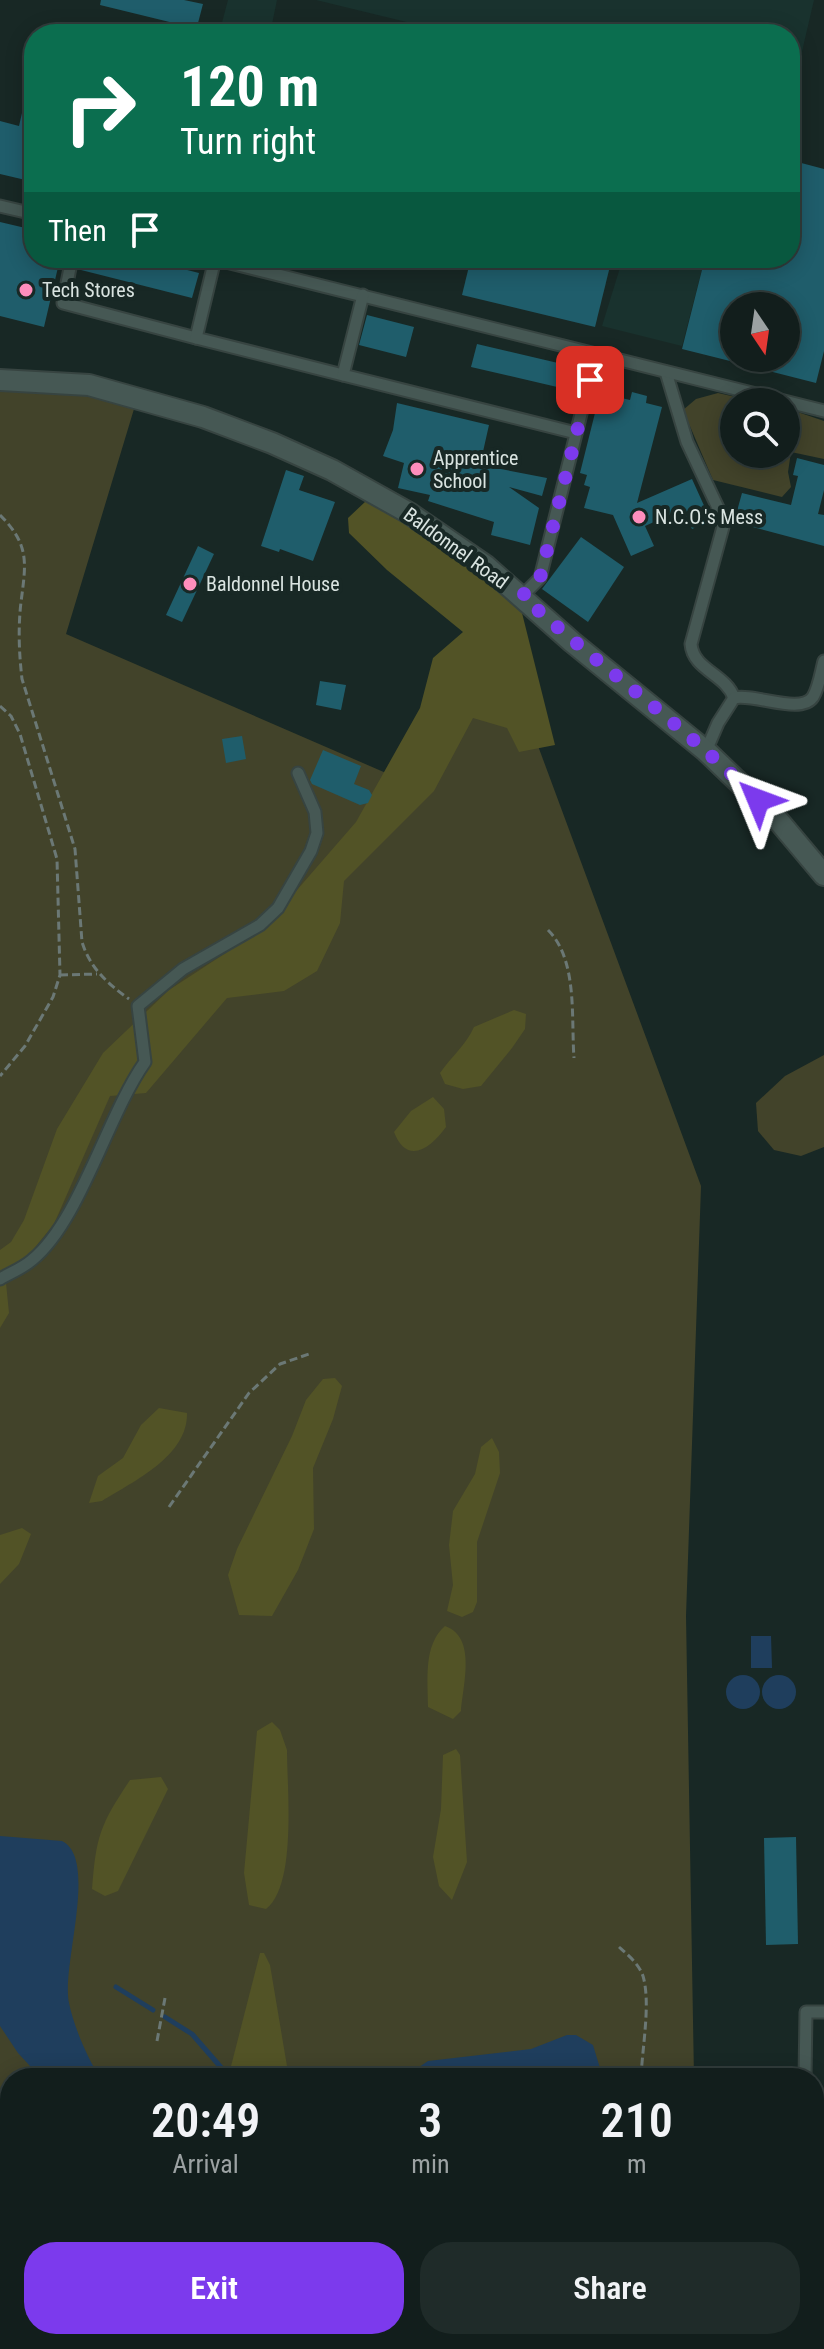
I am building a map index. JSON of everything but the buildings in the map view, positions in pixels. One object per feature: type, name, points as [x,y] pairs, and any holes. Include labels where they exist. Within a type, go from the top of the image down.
[{"type":"street","name":"Baldonnel Road","points":[[0,380],[89,385],[135,395],[272,443],[332,470],[409,513],[486,566],[572,642],[706,751],[777,819],[824,875]]},
{"type":"lane","points":[[0,206],[24,212]]},
{"type":"lane","points":[[70,268],[63,303],[576,433]]},
{"type":"lane","points":[[196,338],[211,268]]},
{"type":"lane","points":[[250,268],[824,411]]},
{"type":"lane","points":[[343,375],[363,295]]},
{"type":"lane","points":[[522,596],[540,578],[596,354]]},
{"type":"lane","points":[[666,372],[687,442],[715,501],[723,527],[691,652],[697,662],[720,677],[731,689],[734,698]]},
{"type":"lane","points":[[734,698],[808,703],[814,696],[824,661]]},
{"type":"lane","points":[[706,751],[718,723],[734,698]]},
{"type":"lane","points":[[0,1279],[33,1260],[62,1225],[125,1090],[145,1062],[138,1006],[183,969],[260,925],[278,908],[311,851],[317,833],[315,812],[298,773]]},
{"type":"lane","points":[[805,2068],[806,2012],[824,2012]]},
{"type":"path","points":[[0,515],[22,543],[26,561],[19,651],[22,679],[75,849],[82,942],[86,956],[98,974],[138,1006]]},
{"type":"path","points":[[0,706],[11,716],[20,734],[57,859],[60,975],[53,997],[25,1046],[0,1076]]},
{"type":"path","points":[[548,930],[560,947],[571,993],[574,1058]]},
{"type":"path","points":[[60,975],[98,974]]},
{"type":"path","points":[[169,1507],[249,1393],[280,1364],[312,1353]]},
{"type":"path","points":[[619,1947],[635,1962],[643,1977],[645,2012],[642,2068]]},
{"type":"path","points":[[157,2041],[165,1998]]},
{"type":"shaded area","points":[[228,0],[277,0],[272,24],[222,24]]},
{"type":"shaded area","points":[[316,0],[814,0],[800,60],[800,24],[415,24]]},
{"type":"shaded area","points":[[620,268],[702,268],[682,346],[602,326]]},
{"type":"shaded area","points":[[366,501],[476,566],[520,605],[555,745],[519,752],[507,728],[473,718],[434,791],[344,881],[340,923],[317,971],[284,991],[227,998],[146,1093],[110,1096],[54,1224],[6,1283],[9,1313],[0,1328],[0,1250],[11,1242],[24,1220],[57,1129],[103,1053],[169,990],[264,928],[356,822],[420,708],[433,658],[463,632],[387,570],[349,533],[348,518]]},
{"type":"shaded area","points":[[514,1010],[526,1014],[525,1029],[481,1086],[463,1089],[445,1084],[440,1073],[474,1027]]},
{"type":"shaded area","points":[[433,1097],[444,1109],[446,1127],[426,1147],[412,1151],[406,1149],[394,1132],[411,1111]]},
{"type":"shaded area","points":[[335,1378],[342,1386],[333,1419],[313,1468],[314,1529],[298,1570],[272,1616],[239,1615],[228,1575],[237,1549],[292,1436],[306,1400],[323,1379]]},
{"type":"shaded area","points":[[159,1408],[187,1413],[179,1442],[143,1476],[102,1501],[89,1503],[98,1476],[123,1458],[141,1425]]},
{"type":"shaded area","points":[[492,1438],[499,1452],[500,1473],[477,1542],[477,1602],[473,1612],[462,1617],[447,1611],[453,1585],[449,1545],[453,1511],[475,1474],[481,1447]]},
{"type":"shaded area","points":[[22,1528],[31,1534],[19,1564],[0,1584],[0,1535]]},
{"type":"shaded area","points":[[445,1626],[455,1632],[465,1651],[461,1711],[453,1719],[428,1707],[430,1653]]},
{"type":"shaded area","points":[[272,1722],[280,1730],[287,1750],[289,1811],[282,1880],[276,1897],[266,1909],[249,1905],[244,1873],[257,1731]]},
{"type":"shaded area","points":[[456,1749],[460,1755],[467,1862],[452,1900],[439,1886],[433,1857],[441,1809],[443,1755]]},
{"type":"shaded area","points":[[161,1777],[168,1789],[118,1891],[105,1896],[92,1889],[101,1832],[120,1795],[130,1780]]},
{"type":"shaded area","points":[[260,1953],[264,1953],[270,1965],[287,2068],[231,2068]]},
{"type":"green space","points":[[0,388],[92,396],[134,409],[66,634],[409,783],[504,654],[701,1186],[686,1616],[694,2068],[0,2068]]},
{"type":"green space","points":[[720,393],[720,468],[789,468],[791,487],[782,497],[713,480],[683,410],[696,399]]},
{"type":"green space","points":[[800,413],[824,421],[824,459],[800,454]]},
{"type":"green space","points":[[824,1055],[824,1147],[801,1156],[774,1150],[758,1131],[756,1103],[785,1076]]},
{"type":"water","points":[[751,1636],[771,1636],[772,1668],[751,1668]]},
{"type":"water","points":[[743,1675],[755,1680],[760,1692],[755,1704],[743,1709],[731,1704],[726,1692],[731,1680]]},
{"type":"water","points":[[779,1675],[791,1680],[796,1692],[791,1704],[779,1709],[767,1704],[762,1692],[767,1680]]},
{"type":"water","points":[[0,1836],[62,1841],[73,1852],[78,1869],[69,2003],[94,2068],[32,2068],[0,2026]]},
{"type":"water","points":[[567,2035],[576,2035],[593,2045],[600,2068],[418,2068],[428,2061],[531,2049]]},
{"type":"waterway","points":[[116,1987],[153,2010]]},
{"type":"waterway","points":[[165,2017],[192,2034],[222,2068]]},
{"type":"place","name":"Tech Stores","points":[[26,290]]},
{"type":"place","name":"Apprentice School","points":[[417,469]]},
{"type":"place","name":"N.C.O.'s Mess","points":[[639,517]]},
{"type":"place","name":"Baldonnel House","points":[[190,584]]},
{"type":"route","points":[[590,380],[540,578],[522,596],[572,642],[706,751],[758,800]]}]
